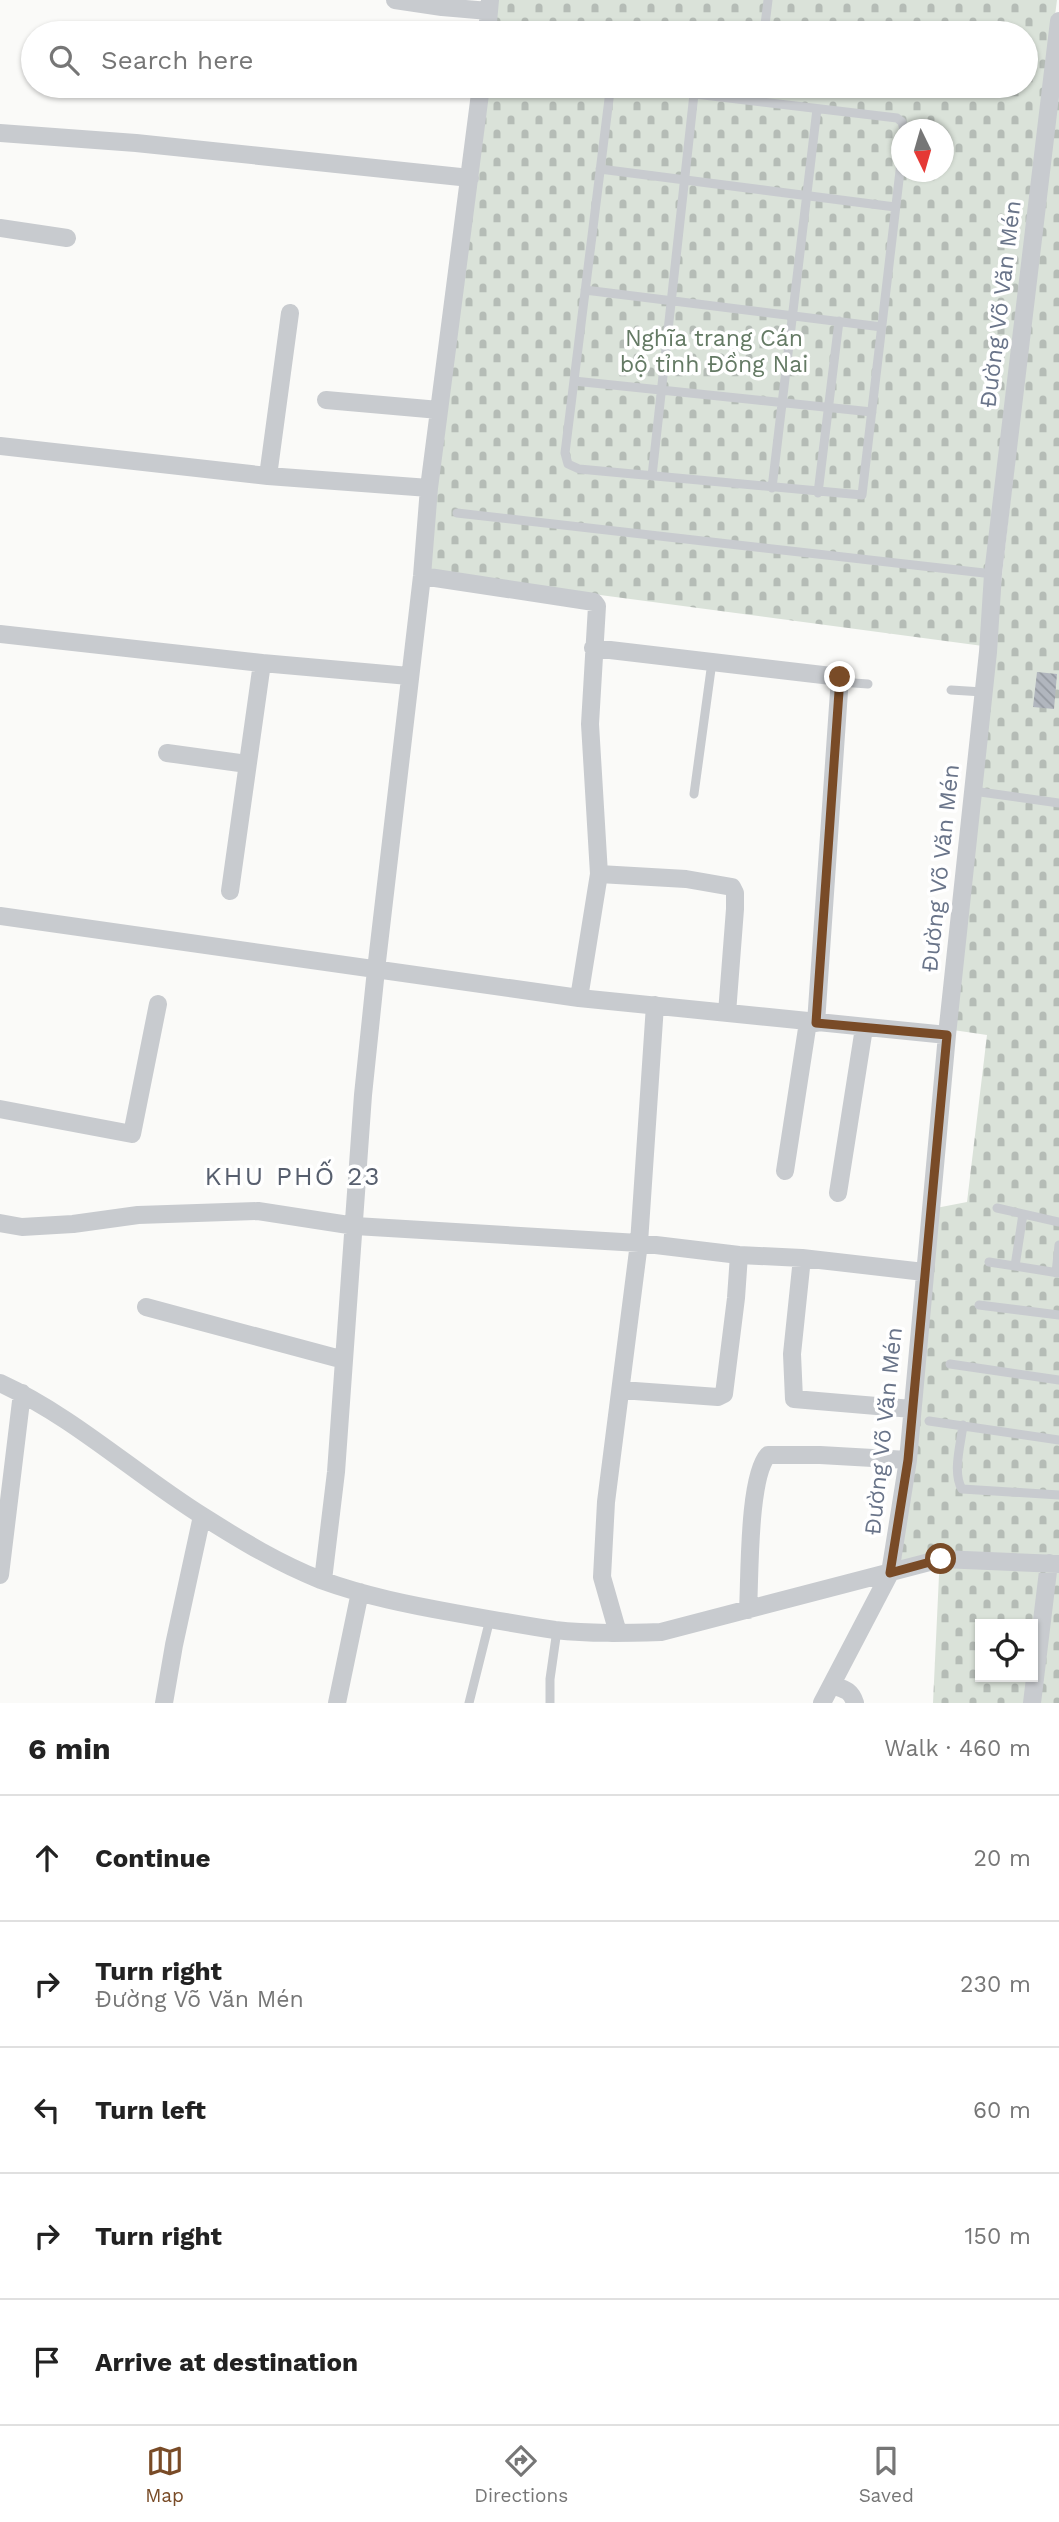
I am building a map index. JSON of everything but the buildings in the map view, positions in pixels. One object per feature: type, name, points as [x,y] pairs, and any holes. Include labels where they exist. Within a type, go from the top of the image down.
[{"type":"street","points":[[396,0],[442,7],[490,5]]},
{"type":"street","name":"Đường Võ Văn Mén","points":[[822,1703],[890,1573],[908,1460],[993,574],[1059,21]]},
{"type":"street","points":[[323,1580],[336,1472],[363,1096],[376,970],[422,576],[429,488],[480,98]]},
{"type":"street","points":[[0,133],[150,145],[470,178]]},
{"type":"street","points":[[0,228],[66,238]]},
{"type":"street","points":[[268,475],[290,313]]},
{"type":"street","points":[[326,400],[439,410]]},
{"type":"street","points":[[0,446],[268,475],[429,488]]},
{"type":"street","points":[[422,576],[594,602],[597,606],[590,724],[600,874],[579,998]]},
{"type":"street","points":[[0,634],[261,663],[409,676]]},
{"type":"street","points":[[593,648],[840,677],[812,1023],[785,1171]]},
{"type":"street","points":[[230,891],[261,663]]},
{"type":"street","points":[[167,753],[247,764]]},
{"type":"street","points":[[600,874],[686,879],[732,887],[735,893],[735,909],[727,1013]]},
{"type":"street","points":[[0,916],[579,998],[947,1035]]},
{"type":"street","points":[[0,1109],[131,1135],[158,1004]]},
{"type":"street","points":[[618,1633],[601,1577],[606,1502],[639,1243],[655,1004]]},
{"type":"street","points":[[838,1192],[864,1028]]},
{"type":"street","points":[[0,1223],[22,1227],[73,1224],[138,1215],[258,1211],[355,1226],[639,1243],[924,1272]]},
{"type":"street","points":[[621,1390],[718,1397],[723,1394],[739,1255]]},
{"type":"street","points":[[802,1258],[792,1354],[794,1399],[912,1409]]},
{"type":"street","points":[[146,1307],[344,1360]]},
{"type":"street","points":[[0,1383],[103,1446],[202,1516],[273,1559],[323,1580],[393,1602],[489,1619],[557,1630],[661,1632],[941,1559],[1054,1564],[1032,1703]]},
{"type":"street","points":[[0,1575],[22,1394]]},
{"type":"street","points":[[748,1610],[755,1497],[759,1471],[768,1455],[908,1460]]},
{"type":"street","points":[[169,1702],[202,1516]]},
{"type":"street","points":[[337,1703],[360,1592]]},
{"type":"street","points":[[832,1685],[847,1690],[852,1694],[855,1703]]},
{"type":"lane","points":[[765,21],[768,0]]},
{"type":"lane","points":[[609,98],[565,453],[568,464],[579,469],[817,493],[862,495],[898,182]]},
{"type":"lane","points":[[652,476],[694,98]]},
{"type":"lane","points":[[730,98],[898,119]]},
{"type":"lane","points":[[772,488],[817,109]]},
{"type":"lane","points":[[600,169],[895,207]]},
{"type":"lane","points":[[586,290],[882,327]]},
{"type":"lane","points":[[817,493],[839,321]]},
{"type":"lane","points":[[574,381],[872,412]]},
{"type":"lane","points":[[457,513],[993,574]]},
{"type":"lane","points":[[694,794],[712,662]]},
{"type":"lane","points":[[840,682],[868,684]]},
{"type":"lane","points":[[951,690],[983,692]]},
{"type":"lane","points":[[973,791],[1059,803]]},
{"type":"lane","points":[[997,1208],[1059,1222]]},
{"type":"lane","points":[[1015,1266],[1023,1214]]},
{"type":"lane","points":[[989,1262],[1057,1273],[1059,1245]]},
{"type":"lane","points":[[979,1305],[1059,1315]]},
{"type":"lane","points":[[950,1364],[1059,1380]]},
{"type":"lane","points":[[929,1421],[1059,1440]]},
{"type":"lane","points":[[963,1425],[958,1471],[962,1489],[1059,1494]]},
{"type":"lane","points":[[469,1703],[489,1619]]},
{"type":"lane","points":[[550,1703],[550,1679],[557,1630]]},
{"type":"green space","name":"Nghĩa trang Cán bộ tỉnh Đồng Nai","points":[[496,0],[1057,0],[1019,301],[983,646],[427,572],[485,98],[1038,98],[1038,21],[493,21]]},
{"type":"green space","points":[[1059,69],[1059,1703],[933,1703],[940,1554],[898,1565],[936,1208],[967,1202],[987,1035],[953,1030]]},
{"type":"district","name":"KHU PHỐ 23","points":[[293,1176]]},
{"type":"route","points":[[840,677],[816,1023],[947,1035],[908,1460],[890,1573],[941,1559]]}]
